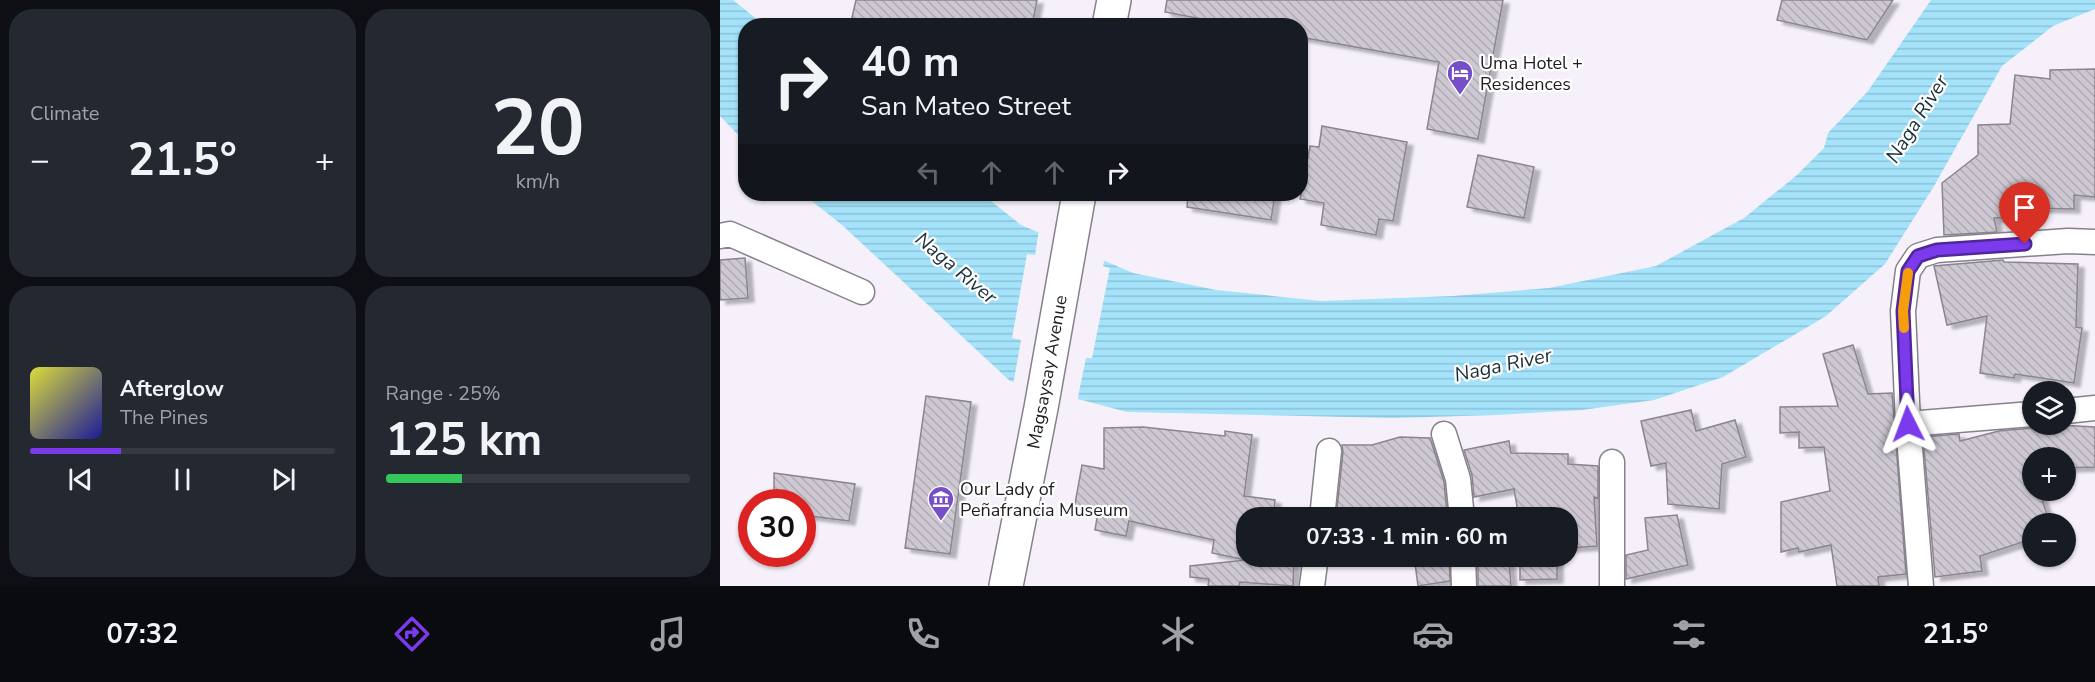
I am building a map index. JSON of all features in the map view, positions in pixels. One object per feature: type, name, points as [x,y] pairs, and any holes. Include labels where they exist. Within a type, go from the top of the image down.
[{"type":"main road","points":[[1111,18],[1114,0]]},
{"type":"main road","name":"Magsaysay Avenue","points":[[1006,586],[1078,201]]},
{"type":"street","points":[[720,236],[730,234],[862,292]]},
{"type":"street","points":[[1921,586],[1908,424],[1903,311],[1908,271],[1918,256],[1937,250],[2068,241],[2095,242]]},
{"type":"street","points":[[2076,410],[2095,408]]},
{"type":"street","points":[[1908,424],[2022,415]]},
{"type":"street","points":[[1444,434],[1458,479],[1461,507]]},
{"type":"street","points":[[1323,507],[1329,451]]},
{"type":"street","points":[[1612,462],[1612,586]]},
{"type":"street","points":[[1312,586],[1315,567]]},
{"type":"street","points":[[1463,567],[1464,586]]},
{"type":"water","points":[[720,0],[733,0],[755,18],[738,18],[738,135],[720,116]]},
{"type":"water","name":"Naga River","points":[[1931,0],[2095,0],[2095,9],[2053,26],[2002,66],[1934,186],[1885,264],[1826,316],[1723,377],[1654,400],[1582,410],[1393,418],[1127,412],[1010,381],[842,225],[812,201],[991,201],[1021,225],[1133,273],[1216,290],[1321,301],[1453,296],[1549,288],[1656,266],[1744,218],[1797,175],[1824,148],[1828,133],[1868,91]]},
{"type":"pier","points":[[1039,229],[1105,257],[1103,266],[1110,268],[1092,358],[1086,358],[1077,402],[1013,385],[1021,340],[1012,338],[1027,254],[1035,255]]},
{"type":"building","points":[[856,0],[1037,0],[1034,18],[852,18]]},
{"type":"building","name":"Uma Hotel + Residences","points":[[1167,0],[1503,0],[1478,139],[1427,129],[1439,62],[1308,38],[1308,18],[1196,18],[1165,12]]},
{"type":"building","points":[[1782,0],[1893,0],[1867,40],[1777,20]]},
{"type":"building","points":[[2095,69],[2095,197],[2074,195],[2074,209],[2028,208],[2028,217],[1994,218],[1997,232],[1944,235],[1942,183],[1978,155],[1978,125],[2010,124],[2015,75],[2050,79],[2050,70]]},
{"type":"building","points":[[1322,126],[1407,142],[1393,221],[1379,219],[1376,235],[1321,225],[1324,203],[1308,200],[1310,146],[1319,147]]},
{"type":"building","points":[[1478,155],[1534,167],[1524,218],[1467,207]]},
{"type":"building","points":[[1187,201],[1274,201],[1271,220],[1187,207]]},
{"type":"building","points":[[745,258],[748,298],[720,300],[720,260]]},
{"type":"building","points":[[2003,260],[2004,262],[2078,264],[2076,327],[2082,328],[2074,381],[2015,374],[2014,378],[1980,373],[1987,316],[1947,325],[1934,266]]},
{"type":"building","points":[[1853,345],[1868,394],[1892,393],[1906,574],[1878,577],[1879,586],[1837,586],[1831,545],[1799,552],[1798,548],[1781,552],[1781,502],[1830,491],[1824,447],[1799,448],[1799,432],[1780,433],[1780,407],[1838,406],[1823,354]]},
{"type":"building","points":[[926,396],[971,402],[950,554],[905,548]]},
{"type":"building","points":[[1691,410],[1696,431],[1735,420],[1746,457],[1722,464],[1719,509],[1668,504],[1666,463],[1651,466],[1641,421]]},
{"type":"building","points":[[2076,426],[2095,427],[2095,467],[2076,468],[2076,447],[2022,447],[2022,501],[2043,501],[2046,513],[2022,513],[2022,542],[1980,556],[1982,571],[1935,577],[1923,437],[1959,434],[1960,441],[1999,431],[2022,429],[2022,435],[2076,435]]},
{"type":"building","points":[[1143,427],[1225,436],[1225,431],[1252,435],[1244,496],[1275,500],[1274,507],[1236,507],[1236,558],[1212,553],[1214,540],[1129,521],[1126,536],[1095,530],[1098,512],[1074,509],[1082,465],[1104,469],[1104,428]]},
{"type":"building","points":[[1400,437],[1430,438],[1444,482],[1446,507],[1337,507],[1342,445],[1372,445]]},
{"type":"building","points":[[1509,441],[1511,453],[1568,454],[1568,464],[1598,466],[1598,498],[1594,497],[1597,546],[1578,547],[1578,507],[1517,507],[1514,489],[1474,497],[1472,475],[1464,450]]},
{"type":"building","points":[[774,473],[855,484],[849,521],[816,517],[816,489],[774,489]]},
{"type":"building","points":[[1677,515],[1688,565],[1626,579],[1626,555],[1648,550],[1645,518]]},
{"type":"building","points":[[1236,561],[1236,567],[1294,567],[1293,586],[1240,582],[1239,586],[1208,586],[1209,579],[1190,577],[1190,566]]},
{"type":"building","points":[[1415,567],[1449,567],[1450,581],[1418,586]]},
{"type":"building","points":[[1478,567],[1509,567],[1511,586],[1478,586]]},
{"type":"building","points":[[1520,567],[1557,567],[1557,579],[1520,580]]},
{"type":"slow traffic","points":[[1904,328],[1903,311],[1908,273]]},
{"type":"place","name":"Uma Hotel + Residences","points":[[1460,96]]},
{"type":"place","name":"Our Lady of Peñafrancia Museum","points":[[941,522]]},
{"type":"route","points":[[1908,424],[1903,311],[1908,271],[1918,256],[1937,250],[2025,244]]}]
